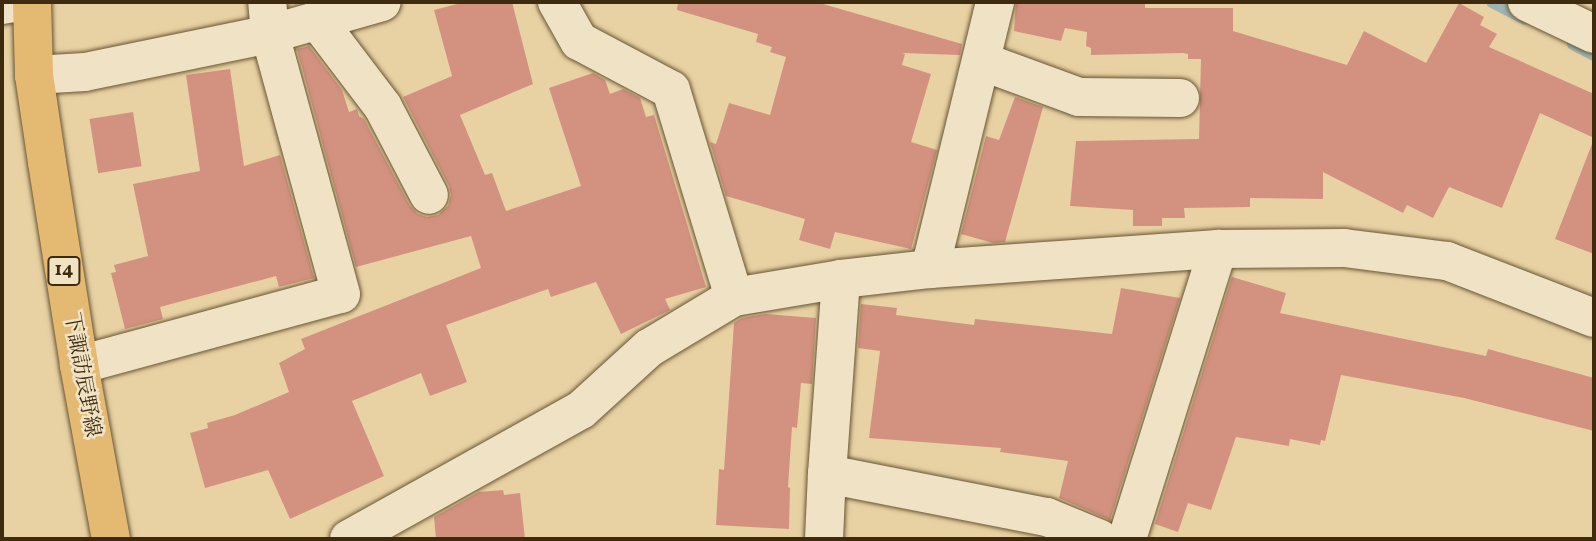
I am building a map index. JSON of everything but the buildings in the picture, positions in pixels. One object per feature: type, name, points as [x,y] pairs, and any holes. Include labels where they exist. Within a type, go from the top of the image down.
[{"type":"main road","name":"下諏訪辰野線","points":[[33,2],[34,75],[79,365],[111,539]]},
{"type":"street","points":[[2,5],[19,2]]},
{"type":"street","points":[[34,75],[85,72],[268,18],[317,20],[382,2]]},
{"type":"street","points":[[557,2],[579,41],[671,90],[734,297]]},
{"type":"street","points":[[930,269],[995,2]]},
{"type":"street","points":[[1528,2],[1594,34]]},
{"type":"street","points":[[79,365],[341,294],[268,18]]},
{"type":"street","points":[[317,20],[383,107],[429,195]]},
{"type":"street","points":[[981,61],[1079,97],[1180,99]]},
{"type":"street","points":[[349,539],[581,410],[649,348],[734,297],[841,279],[930,269],[1218,249],[1345,248],[1447,261],[1594,317]]},
{"type":"street","points":[[1127,539],[1218,249]]},
{"type":"street","points":[[824,539],[841,279]]},
{"type":"street","points":[[827,474],[1047,517],[1100,539]]},
{"type":"waterway","points":[[1492,2],[1525,19]]},
{"type":"waterway","points":[[1573,44],[1594,55]]}]
